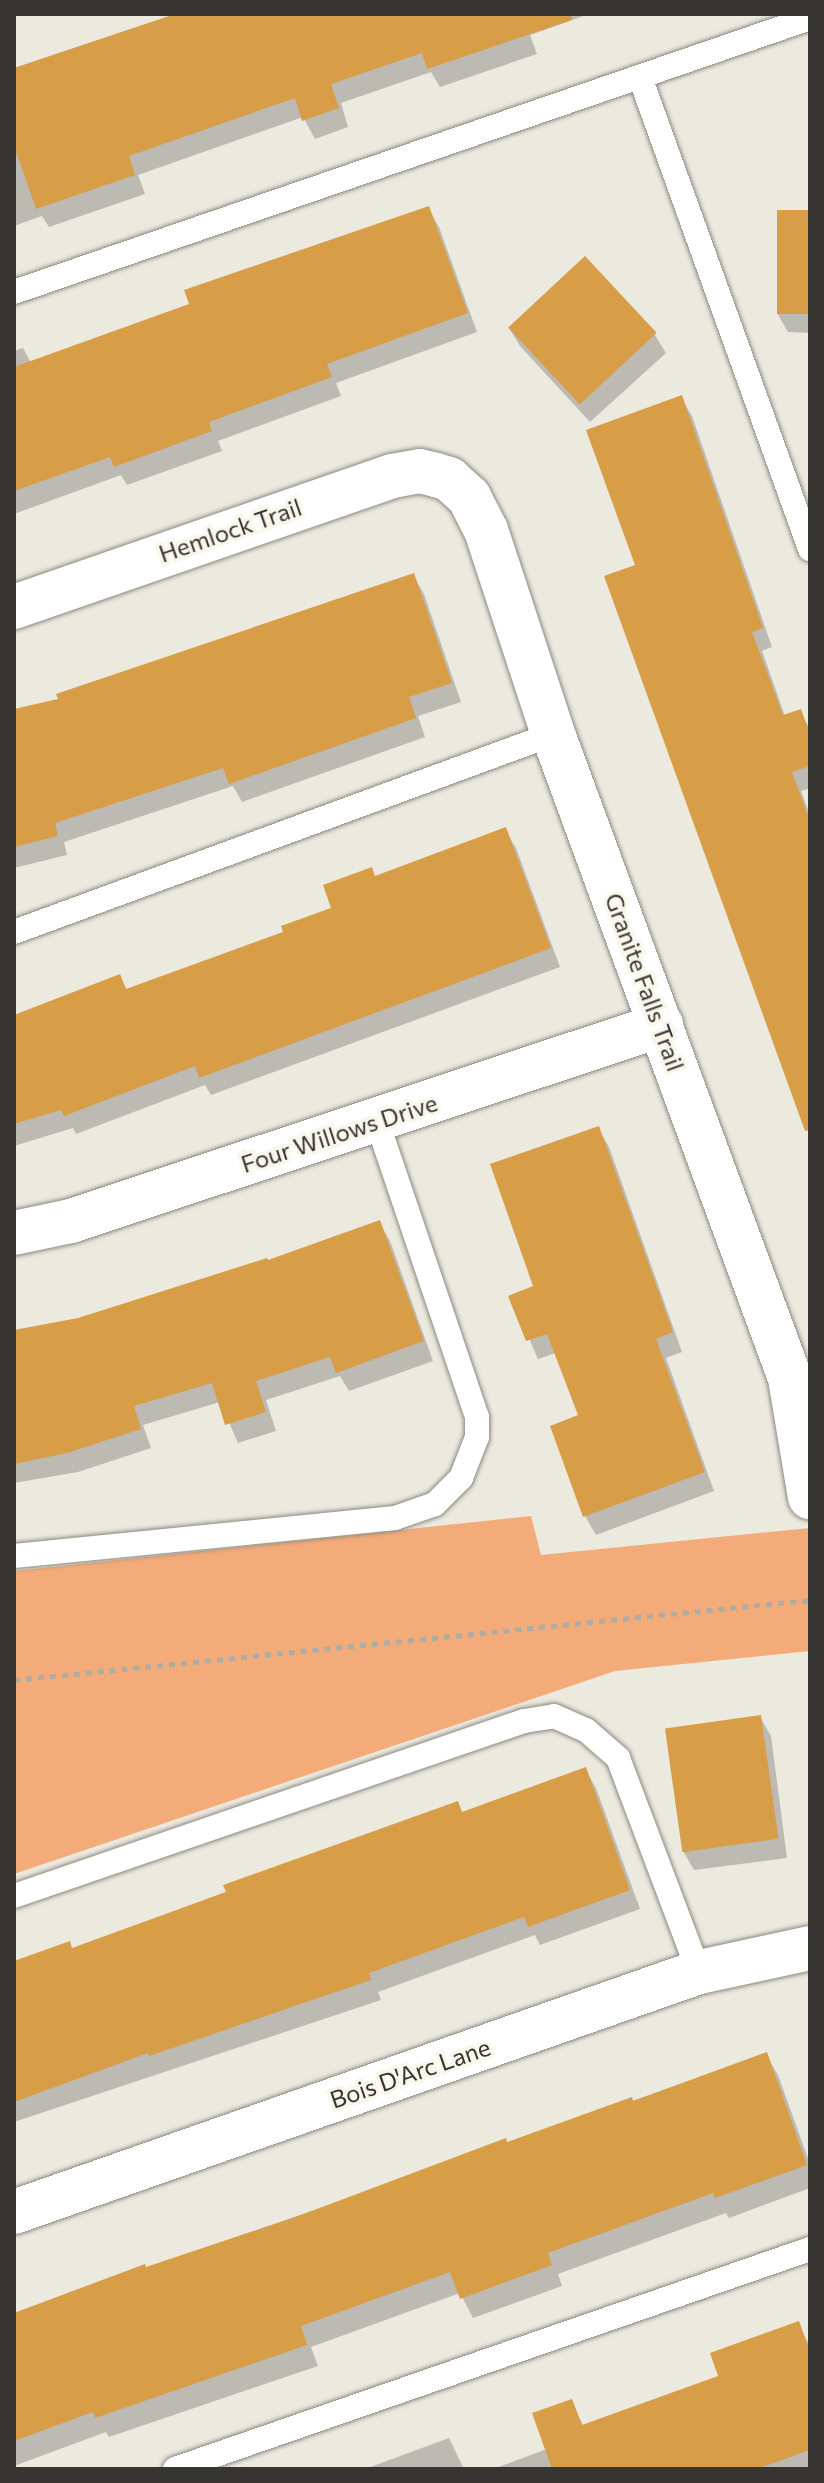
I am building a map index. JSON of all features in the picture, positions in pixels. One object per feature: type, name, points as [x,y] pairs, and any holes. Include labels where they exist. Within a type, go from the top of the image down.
[{"type":"street","name":"Hemlock Trail","points":[[14,607],[363,485],[420,471],[449,479]]},
{"type":"street","name":"Granite Falls Trail","points":[[449,479],[469,497],[482,521],[553,734],[790,1378],[810,1497]]},
{"type":"street","name":"Four Willows Drive","points":[[14,1233],[71,1221],[377,1122],[661,1025]]},
{"type":"street","name":"Bois D'Arc Lane","points":[[14,2212],[699,1972],[810,1948]]},
{"type":"lane","points":[[14,292],[810,18]]},
{"type":"lane","points":[[640,77],[810,549]]},
{"type":"lane","points":[[14,932],[553,734]]},
{"type":"lane","points":[[14,1556],[395,1518],[435,1504],[461,1478],[477,1437],[477,1417],[377,1122]]},
{"type":"lane","points":[[14,1896],[524,1721],[554,1716],[586,1730],[618,1758],[699,1972]]},
{"type":"lane","points":[[175,2469],[810,2249]]},
{"type":"path","points":[[14,1680],[810,1600]]},
{"type":"shaded area","points":[[531,1516],[541,1555],[810,1528],[810,1651],[615,1671],[14,1874],[14,1571]]},
{"type":"building","points":[[175,14],[571,14],[572,20],[427,69],[422,53],[331,84],[339,108],[302,121],[295,98],[129,156],[135,175],[36,209],[14,146],[14,68]]},
{"type":"building","points":[[429,206],[468,313],[327,364],[332,377],[209,422],[212,431],[114,467],[110,457],[14,491],[14,367],[189,304],[184,290]]},
{"type":"building","points":[[777,210],[810,210],[810,314],[777,314]]},
{"type":"building","points":[[585,256],[657,333],[580,404],[508,328]]},
{"type":"building","points":[[682,395],[763,628],[752,632],[783,715],[801,709],[810,734],[810,766],[792,772],[810,821],[810,1130],[805,1131],[604,576],[635,565],[586,430]]},
{"type":"building","points":[[414,573],[452,683],[409,697],[416,718],[229,784],[223,768],[55,823],[58,836],[14,847],[14,709],[58,699],[56,694]]},
{"type":"building","points":[[506,827],[551,948],[199,1078],[195,1066],[64,1116],[61,1110],[14,1124],[14,1015],[120,974],[126,989],[283,932],[281,926],[331,908],[323,885],[372,867],[375,876]]},
{"type":"building","points":[[599,1126],[673,1332],[656,1339],[705,1472],[583,1517],[550,1426],[578,1415],[547,1334],[526,1341],[508,1296],[533,1286],[490,1164]]},
{"type":"building","points":[[380,1220],[424,1341],[336,1373],[330,1357],[256,1381],[266,1412],[225,1425],[212,1383],[134,1406],[141,1429],[67,1453],[14,1464],[14,1330],[78,1318],[268,1260]]},
{"type":"building","points":[[761,1715],[778,1839],[682,1852],[665,1728]]},
{"type":"building","points":[[586,1767],[630,1890],[528,1927],[524,1917],[369,1973],[371,1980],[149,2056],[148,2053],[14,2102],[14,1961],[70,1941],[72,1948],[226,1892],[223,1885],[458,1801],[462,1812]]},
{"type":"building","points":[[767,2052],[807,2165],[715,2198],[713,2193],[548,2253],[552,2265],[460,2299],[450,2272],[301,2326],[307,2345],[95,2418],[93,2412],[14,2441],[14,2313],[145,2264],[146,2267],[293,2218],[506,2138],[507,2142],[632,2097],[633,2101]]},
{"type":"building","points":[[799,2321],[810,2352],[810,2450],[757,2469],[552,2469],[532,2413],[572,2399],[582,2425],[718,2376],[710,2353]]}]
